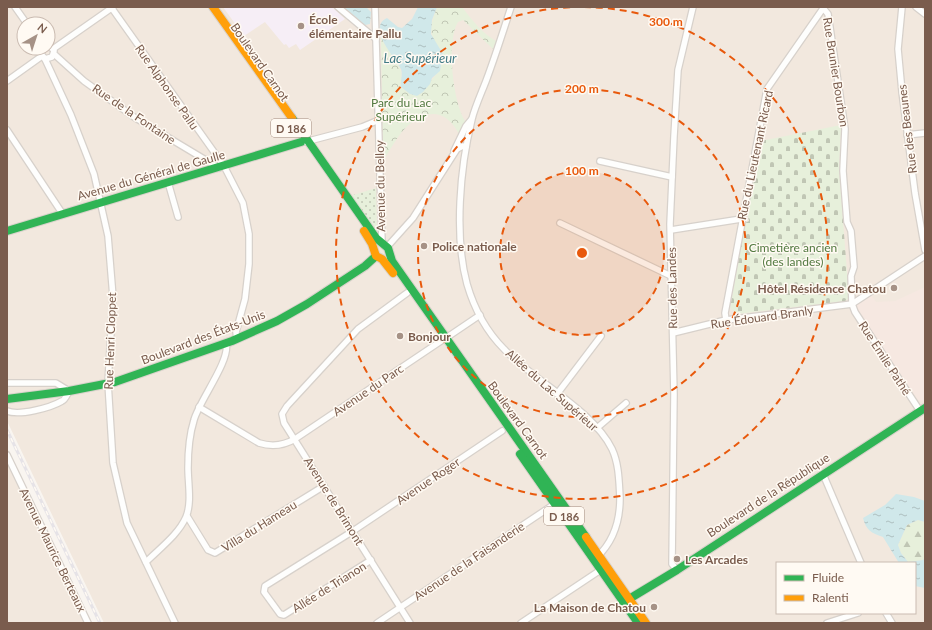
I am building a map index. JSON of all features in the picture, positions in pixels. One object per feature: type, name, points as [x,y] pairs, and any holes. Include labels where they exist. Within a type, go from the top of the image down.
[{"type":"main road","name":"Boulevard Carnot","points":[[206,7],[382,251],[505,429],[627,600]]},
{"type":"main road","name":"Boulevard Carnot","points":[[213,7],[304,142]]},
{"type":"main road","name":"Avenue du Général de Gaulle","points":[[7,231],[62,213],[304,142]]},
{"type":"main road","name":"Boulevard Carnot","points":[[382,251],[407,294]]},
{"type":"main road","name":"Boulevard des États-Unis","points":[[7,399],[69,391],[108,383],[152,370],[237,339],[277,321],[307,304],[365,266],[382,251]]},
{"type":"main road","name":"D 186","points":[[407,294],[443,339]]},
{"type":"main road","name":"Boulevard de la République","points":[[627,600],[677,570],[922,410]]},
{"type":"main road","name":"D 186","points":[[603,568],[614,587],[646,623]]},
{"type":"main road","name":"D 186","points":[[627,600],[638,623]]},
{"type":"street","points":[[15,7],[21,16]]},
{"type":"street","points":[[56,43],[112,7]]},
{"type":"street","name":"Rue Alphonse Pallu","points":[[112,7],[222,167],[242,203],[248,234],[248,278],[245,299],[236,332],[237,339]]},
{"type":"street","points":[[338,7],[376,39]]},
{"type":"street","name":"Avenue du Belloy","points":[[376,7],[382,251]]},
{"type":"street","name":"Boulevard des États-Unis","points":[[382,251],[413,218],[457,149],[464,147],[472,119],[511,7]]},
{"type":"street","name":"Rue des Landes","points":[[677,570],[672,564],[674,394],[670,230],[678,70],[693,7]]},
{"type":"street","name":"Rue des Beaunes","points":[[902,7],[898,50],[906,135],[925,250]]},
{"type":"street","points":[[916,7],[925,14]]},
{"type":"street","name":"Rue du Lieutenant Ricard","points":[[726,320],[725,313],[741,219],[767,89],[824,8]]},
{"type":"street","name":"Rue Brunier Bourbon","points":[[824,8],[828,14],[845,122],[843,171],[847,222],[851,231],[854,267],[851,276],[852,304]]},
{"type":"street","points":[[7,81],[38,56]]},
{"type":"street","name":"Rue Henri Cloppet","points":[[48,56],[94,174],[110,255],[113,297],[108,383],[113,463],[127,523],[175,623]]},
{"type":"street","name":"Rue de la Fontaine","points":[[53,56],[84,81],[134,117],[222,167]]},
{"type":"street","name":"Boulevard des États-Unis","points":[[453,155],[459,138],[472,119]]},
{"type":"street","points":[[304,142],[362,127],[379,120]]},
{"type":"street","points":[[7,130],[62,213]]},
{"type":"street","points":[[906,135],[925,133]]},
{"type":"street","points":[[459,138],[459,142],[464,147]]},
{"type":"street","name":"Allée du Lac Supérieur","points":[[464,147],[460,243],[468,286],[480,315],[503,349],[597,428],[608,441],[617,463],[620,503],[618,522],[615,531],[596,558]]},
{"type":"street","points":[[600,161],[672,177]]},
{"type":"street","points":[[168,182],[178,217]]},
{"type":"street","points":[[670,230],[741,219]]},
{"type":"street","points":[[560,223],[671,276]]},
{"type":"street","points":[[852,304],[925,256]]},
{"type":"street","name":"Avenue de Brimont","points":[[407,294],[363,324],[287,406],[282,414],[284,423],[410,623]]},
{"type":"street","name":"Rue Édouard Branly","points":[[673,333],[726,320],[852,304]]},
{"type":"street","name":"Rue Émile Pathé","points":[[852,304],[855,312],[922,410]]},
{"type":"street","name":"Avenue du Parc","points":[[199,407],[247,437],[262,444],[281,445],[295,439],[480,315]]},
{"type":"street","points":[[557,394],[601,336]]},
{"type":"street","points":[[146,562],[173,536],[187,516],[189,505],[188,467],[190,433],[199,407],[226,354],[226,343]]},
{"type":"street","points":[[7,382],[56,383],[69,391],[63,401],[21,413],[7,411]]},
{"type":"street","points":[[597,428],[626,403]]},
{"type":"street","name":"Avenue Roger","points":[[352,531],[505,429]]},
{"type":"street","name":"Avenue Maurice Berteaux","points":[[7,455],[88,623]]},
{"type":"street","points":[[823,474],[861,562]]},
{"type":"street","name":"Villa du Hameau","points":[[187,516],[208,550],[215,553],[324,486]]},
{"type":"street","name":"Avenue de la Faisanderie","points":[[377,623],[558,502]]},
{"type":"street","name":"Allée de Trianon","points":[[352,531],[265,586],[264,592],[280,614],[284,615],[371,560]]},
{"type":"street","points":[[521,623],[529,621],[603,568]]},
{"type":"street","points":[[827,623],[855,614]]},
{"type":"street","points":[[887,614],[892,623]]},
{"type":"shaded area","points":[[7,7],[925,7],[925,623],[104,623],[7,421]]},
{"type":"shaded area","name":"École élémentaire Pallu","points":[[223,7],[332,7],[345,19],[300,50],[296,44],[289,48],[286,44],[284,45],[265,22],[244,36]]},
{"type":"shaded area","points":[[925,287],[925,402],[918,400],[856,312],[854,305],[871,294],[876,302],[895,301]]},
{"type":"shaded area","points":[[7,448],[92,623],[7,623]]},
{"type":"green space","name":"Parc du Lac Supérieur","points":[[437,7],[462,7],[482,30],[496,41],[493,49],[463,20],[458,22],[454,31],[452,43],[452,72],[457,100],[465,121],[459,134],[444,117],[432,114],[425,115],[418,118],[407,127],[399,136],[383,161],[381,36],[400,69],[401,87],[410,94],[419,95],[440,70],[443,53],[432,36],[431,31],[432,21]]},
{"type":"green space","name":"Cimetière ancien (des landes)","points":[[841,125],[839,169],[849,298],[845,301],[737,314],[730,308],[745,223],[749,221],[747,213],[761,141]]},
{"type":"green space","points":[[376,188],[377,234],[350,196]]},
{"type":"green space","points":[[918,520],[925,522],[925,558],[923,560],[908,562],[901,553],[898,545],[907,525]]},
{"type":"water","points":[[344,7],[366,7],[371,12],[370,24],[365,25]]},
{"type":"water","name":"Lac Supérieur","points":[[418,7],[437,7],[432,20],[431,34],[443,54],[440,71],[432,78],[430,84],[423,92],[417,96],[410,94],[401,87],[401,69],[384,43],[380,29],[381,23],[387,18],[398,27],[402,28],[412,19]]},
{"type":"water","points":[[896,494],[914,497],[925,501],[925,522],[918,520],[907,525],[898,545],[901,553],[908,562],[898,562],[883,537],[875,534],[864,522],[863,518],[885,505]]},
{"type":"water","points":[[925,558],[925,588],[916,586],[916,562],[908,562],[923,560]]},
{"type":"railway","points":[[7,430],[100,623]]},
{"type":"traffic: fast","points":[[292,118],[376,238],[388,248],[392,261],[586,537]]},
{"type":"traffic: fast","points":[[7,231],[301,142]]},
{"type":"traffic: fast","points":[[7,399],[69,391],[115,382],[232,341],[277,321],[307,304],[365,266],[376,256]]},
{"type":"traffic: fast","points":[[624,602],[677,570],[925,408]]},
{"type":"traffic: fast","points":[[520,454],[638,623]]},
{"type":"traffic: slow","points":[[213,7],[292,118]]},
{"type":"traffic: slow","points":[[364,231],[372,244],[376,256],[382,259],[393,273]]},
{"type":"traffic: slow","points":[[586,537],[646,623]]},
{"type":"place","name":"École élémentaire Pallu","points":[[301,26]]},
{"type":"place","name":"Police nationale","points":[[424,246]]},
{"type":"place","name":"Hôtel Résidence Chatou","points":[[894,288]]},
{"type":"place","name":"Bonjour","points":[[400,336]]},
{"type":"place","name":"Les Arcades","points":[[677,559]]},
{"type":"place","name":"La Maison de Chatou","points":[[654,607]]}]
